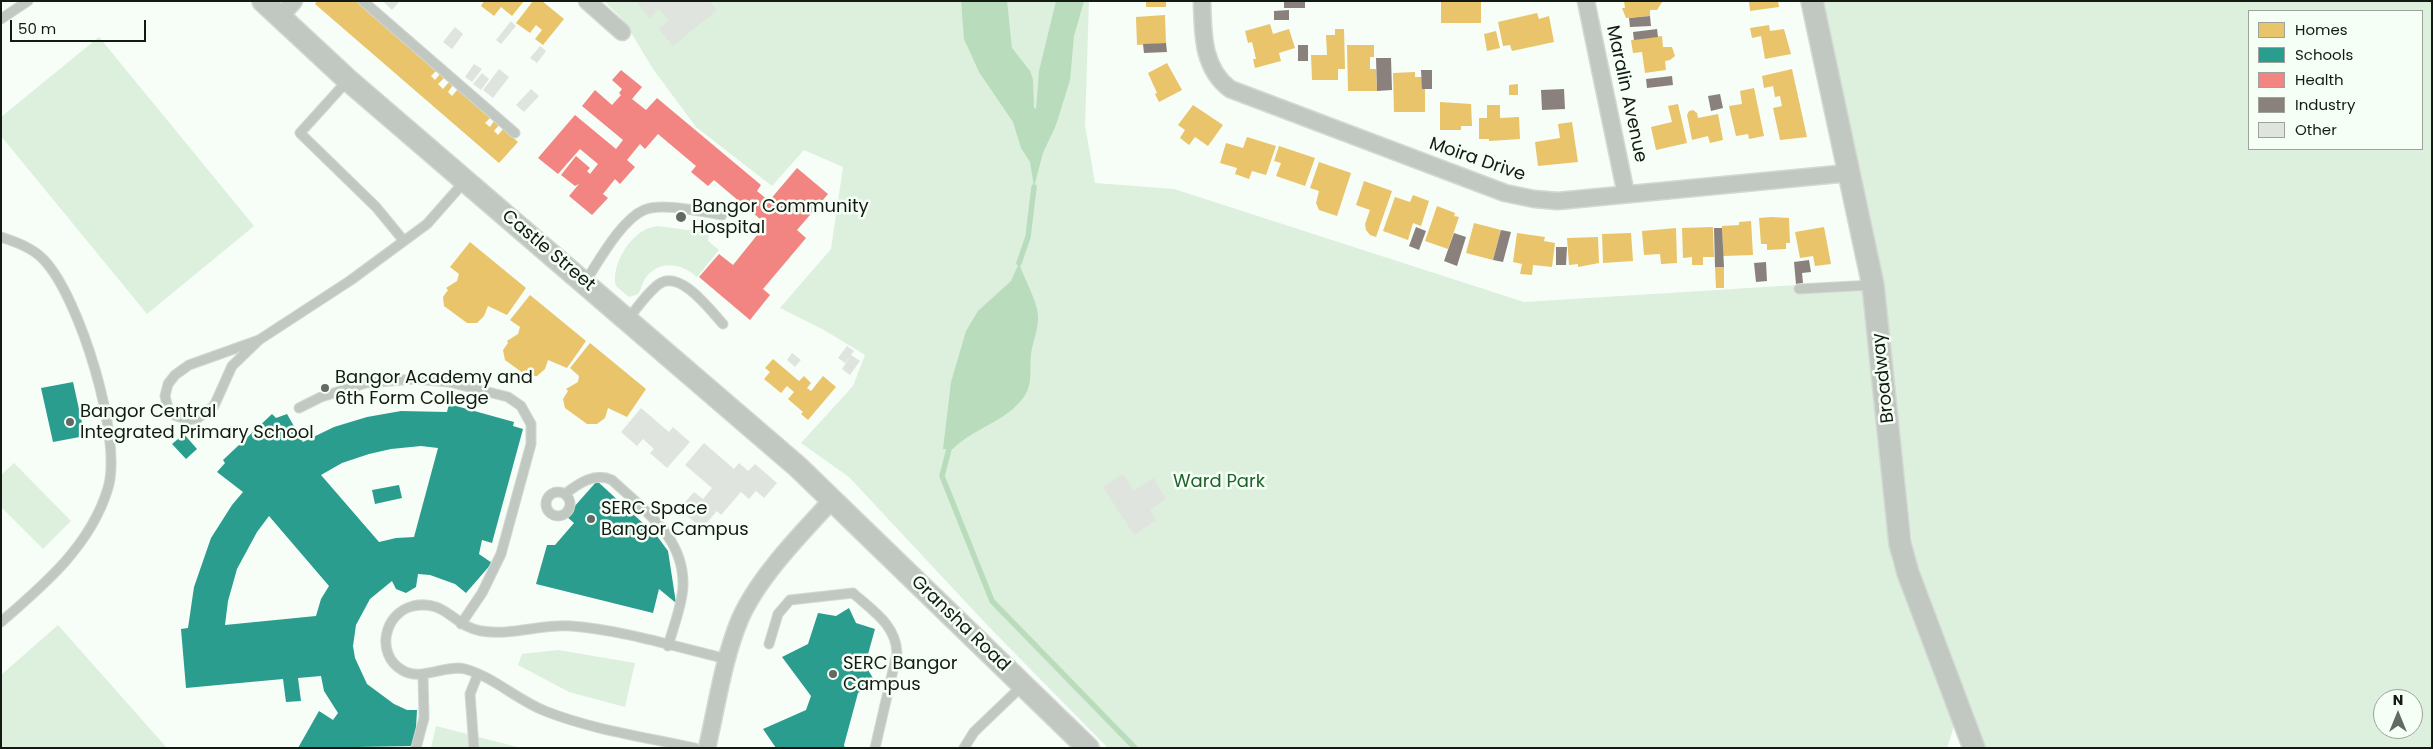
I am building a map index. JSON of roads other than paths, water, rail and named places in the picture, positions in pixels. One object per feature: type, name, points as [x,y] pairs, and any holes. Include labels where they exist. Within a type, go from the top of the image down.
[{"type":"street","name":"Castle Street","points":[[263,1],[348,80],[628,319],[833,499]]},
{"type":"street","points":[[280,17],[294,1]]},
{"type":"street","points":[[587,1],[622,32]]},
{"type":"street","name":"Moira Drive","points":[[1202,1],[1204,47],[1218,80],[1230,89],[1505,193],[1534,199],[1558,201],[1849,173]]},
{"type":"street","name":"Maralin Avenue","points":[[1586,1],[1626,194]]},
{"type":"street","name":"Broadway","points":[[1812,1],[1873,285],[1900,544],[1908,573],[1974,748]]},
{"type":"street","points":[[707,748],[727,659],[740,618],[759,587],[833,499]]},
{"type":"street","name":"Gransha Road","points":[[833,499],[1088,748]]},
{"type":"lane","points":[[2,18],[28,1]]},
{"type":"lane","points":[[364,1],[515,133]]},
{"type":"lane","points":[[348,80],[300,133],[376,207],[404,241]]},
{"type":"lane","points":[[259,340],[189,365],[168,384],[165,396],[168,408],[174,415],[188,420],[198,418],[214,406],[232,366],[259,340],[351,280],[427,224],[465,181]]},
{"type":"lane","points":[[585,282],[632,218],[645,209],[663,208],[722,215]]},
{"type":"lane","points":[[1,237],[22,245],[43,259],[70,300],[82,329],[100,390],[113,457],[112,474],[108,490],[84,539],[66,563],[1,622]]},
{"type":"lane","points":[[628,319],[661,282],[672,280],[681,283],[690,290],[723,324]]},
{"type":"lane","points":[[1799,289],[1873,285]]},
{"type":"lane","points":[[299,408],[321,397],[366,383],[414,380],[449,382],[508,397],[521,406],[531,424],[532,444],[502,554],[482,593],[461,624]]},
{"type":"lane","points":[[565,494],[596,476],[603,476],[612,480],[665,530],[678,551],[683,586],[668,646]]},
{"type":"lane","points":[[769,644],[778,614],[790,600],[853,593],[889,625],[897,640],[897,653],[875,748]]},
{"type":"lane","points":[[695,748],[585,725],[543,711],[478,674],[463,668],[423,674],[403,671],[390,660],[385,640],[388,624],[400,611],[413,606],[426,605],[444,609],[461,624],[480,630],[502,632],[568,626],[598,629],[727,659]]},
{"type":"lane","points":[[416,748],[424,718],[423,674]]},
{"type":"lane","points":[[474,748],[470,694],[478,674]]},
{"type":"lane","points":[[964,748],[966,742],[980,726],[1023,685]]},
{"type":"waterway","points":[[1019,263],[1028,237],[1034,187]]},
{"type":"waterway","points":[[949,449],[942,476],[992,601],[1135,748]]},
{"type":"place","name":"Bangor Community Hospital","points":[[681,217]]},
{"type":"place","name":"Bangor Academy and 6th Form College","points":[[325,388]]},
{"type":"place","name":"Bangor Central Integrated Primary School","points":[[70,422]]},
{"type":"place","name":"SERC Space Bangor Campus","points":[[591,519]]},
{"type":"place","name":"SERC Bangor Campus","points":[[833,674]]},
{"type":"park label","name":"Ward Park","points":[[1219,482]]}]
